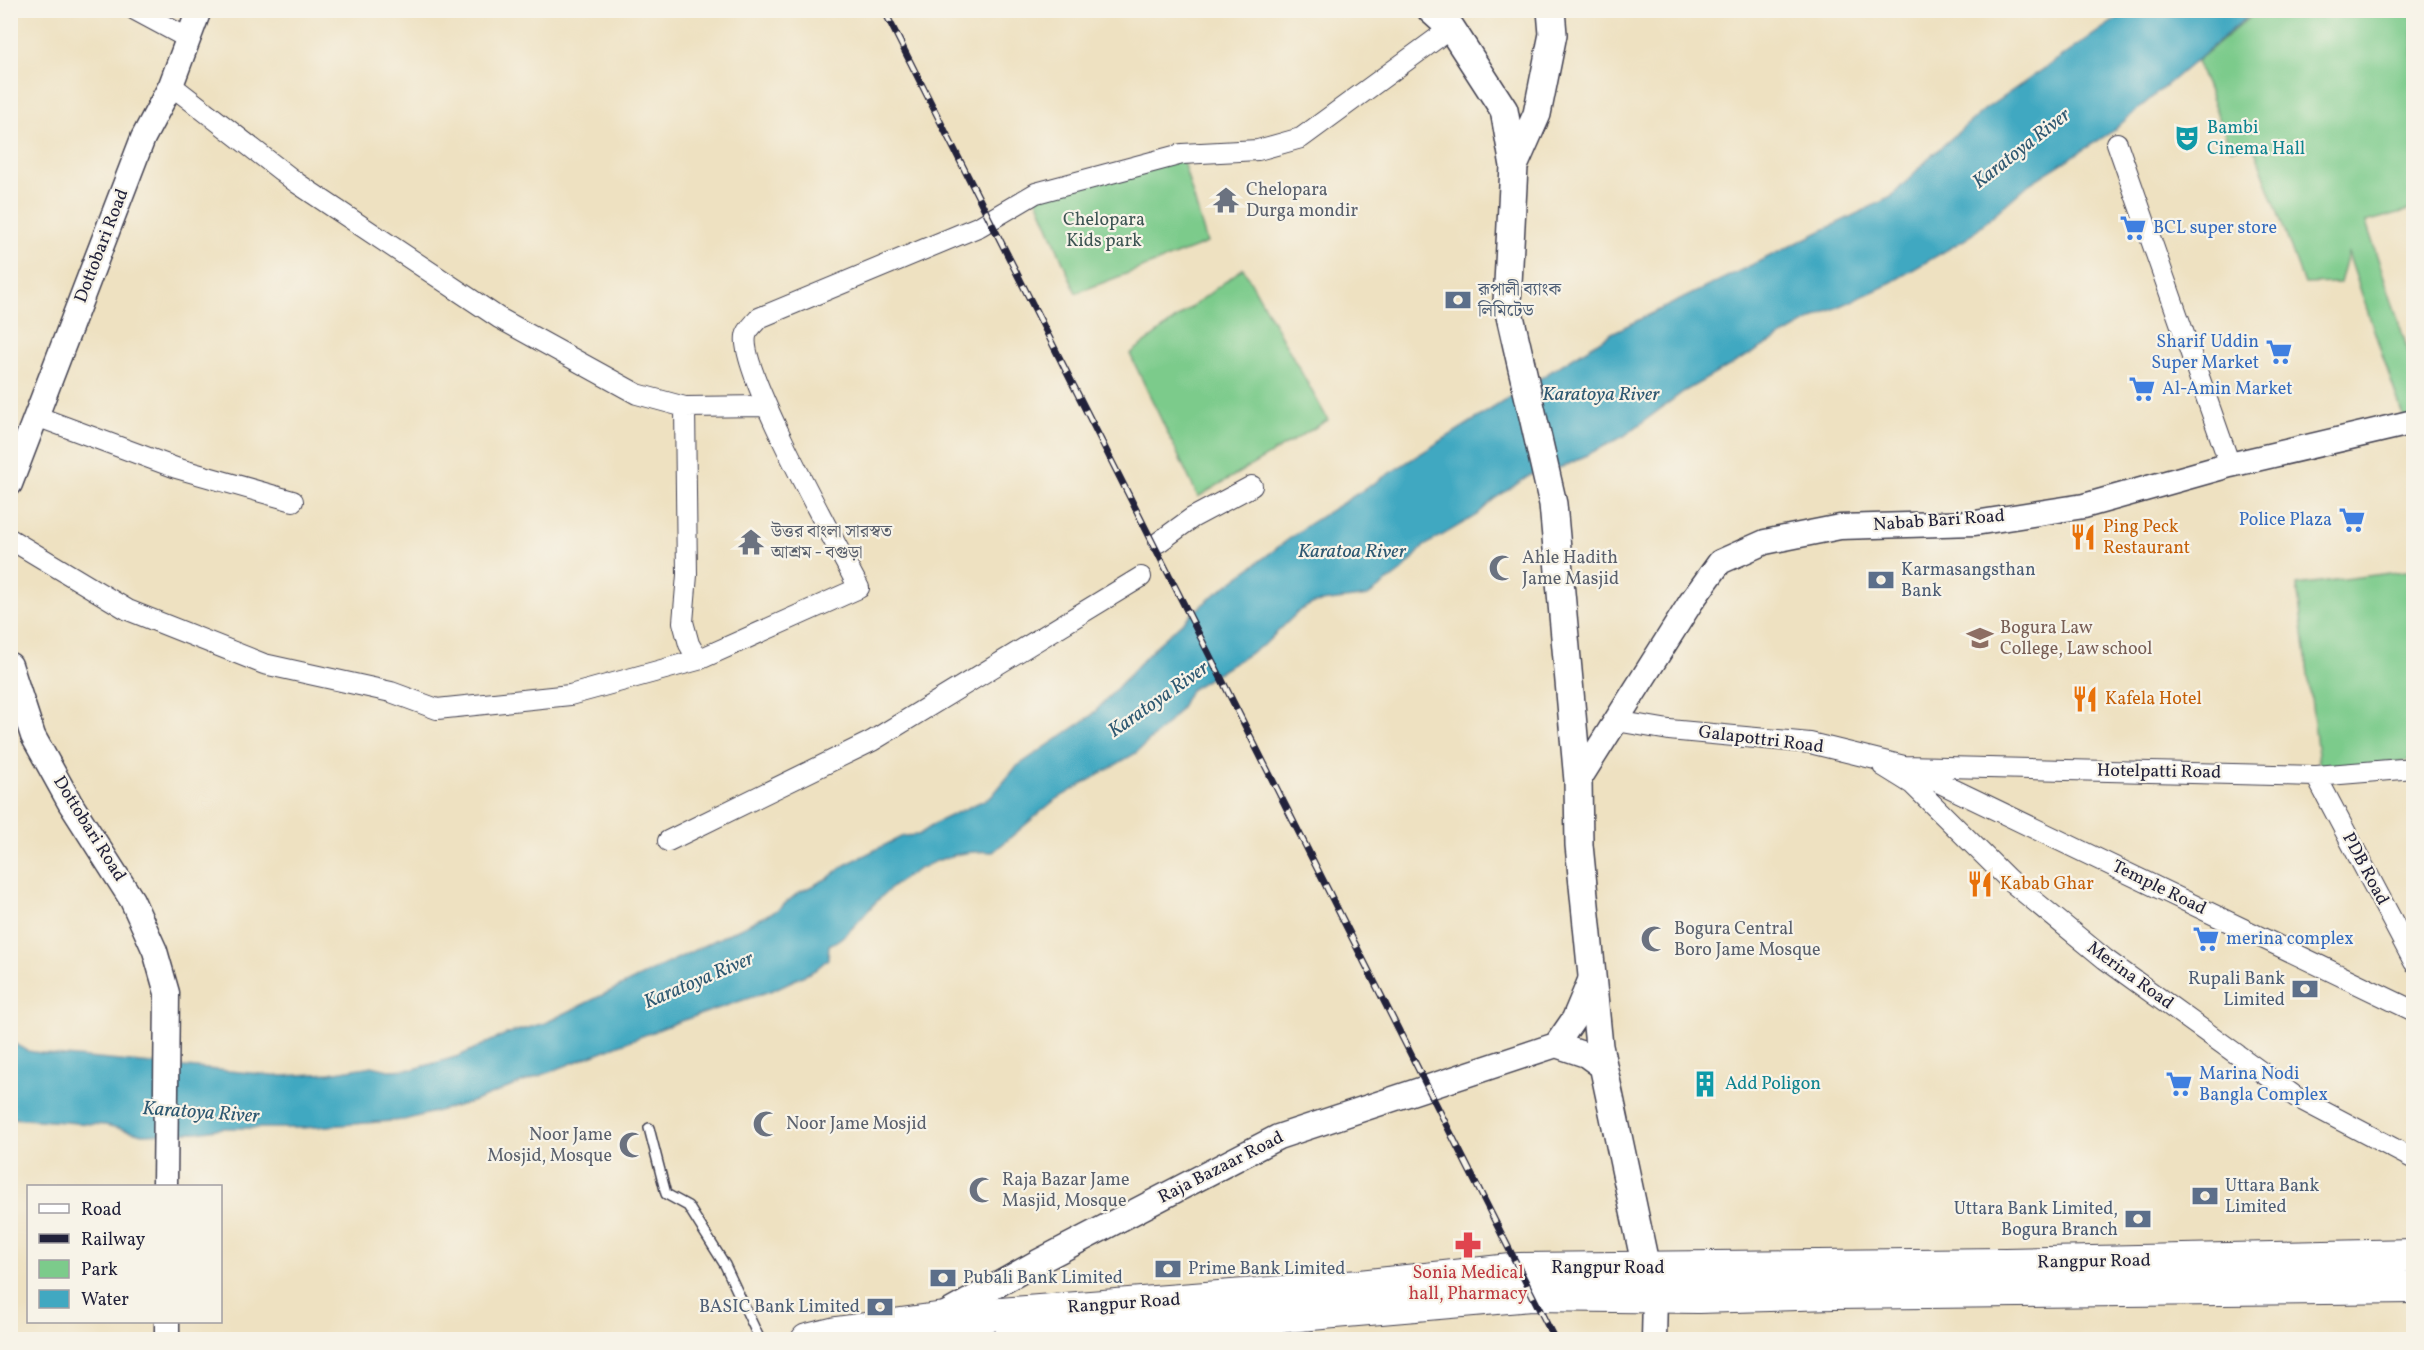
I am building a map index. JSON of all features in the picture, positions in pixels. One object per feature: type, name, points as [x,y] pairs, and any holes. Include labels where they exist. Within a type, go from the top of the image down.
[{"type":"highway","name":"Rangpur Road","points":[[1009,1340],[1650,1282],[2017,1264],[2414,1255]]},
{"type":"highway","name":"Rangpur Road","points":[[807,1340],[836,1333],[938,1329],[1520,1269],[1650,1282],[2414,1287]]},
{"type":"main road","points":[[1431,10],[1451,28],[1504,110],[1514,166],[1507,303],[1553,504],[1578,780],[1579,845],[1592,976],[1604,1068],[1650,1282]]},
{"type":"main road","points":[[1514,166],[1537,114],[1553,34],[1552,11]]},
{"type":"street","points":[[135,10],[189,39]]},
{"type":"street","name":"Dottobari Road","points":[[10,484],[143,138],[171,85],[199,10]]},
{"type":"street","points":[[10,539],[128,610],[264,664],[391,692],[436,710],[570,695],[698,660],[859,588],[766,406],[746,351],[746,335],[759,318],[980,226],[1036,193],[1182,154],[1258,150],[1301,138],[1451,28]]},
{"type":"street","points":[[171,85],[297,183],[499,318],[637,394],[685,407],[766,406]]},
{"type":"street","points":[[2117,143],[2230,465]]},
{"type":"street","points":[[685,407],[687,575],[683,621],[689,644],[698,660]]},
{"type":"street","points":[[36,416],[176,468],[293,501]]},
{"type":"street","name":"Nabab Bari Road","points":[[1578,780],[1691,602],[1720,562],[1765,542],[1840,527],[1975,523],[2084,506],[2230,465],[2414,422]]},
{"type":"street","points":[[1160,542],[1192,518],[1252,486]]},
{"type":"street","points":[[668,841],[872,741],[1140,577]]},
{"type":"street","name":"Dottobari Road","points":[[10,665],[33,736],[70,803],[132,900],[155,951],[167,993],[165,1185]]},
{"type":"street","name":"Galapottri Road","points":[[1616,721],[1669,730],[1810,743],[1904,765]]},
{"type":"street","name":"Merina Road","points":[[1871,758],[1912,784],[2009,880],[2104,959],[2296,1097],[2414,1159]]},
{"type":"street","name":"Hotelpatti Road","points":[[1904,765],[2316,776],[2414,768]]},
{"type":"street","name":"Temple Road","points":[[1904,765],[2414,1011]]},
{"type":"street","name":"PDB Road","points":[[2316,776],[2414,962]]},
{"type":"street","points":[[1592,976],[1574,1019],[1556,1045],[1586,1055],[1604,1068]]},
{"type":"street","name":"Raja Bazaar Road","points":[[938,1329],[1038,1262],[1278,1137],[1556,1045]]},
{"type":"street","points":[[1650,1282],[1654,1340]]},
{"type":"street","points":[[167,1323],[167,1340]]},
{"type":"lane","points":[[649,1128],[666,1194],[688,1206],[725,1265],[760,1340]]},
{"type":"green space","points":[[2257,11],[2413,11],[2413,209],[2366,222],[2413,366],[2413,420],[2405,422],[2348,253],[2340,283],[2304,284],[2252,142],[2231,149],[2197,61]]},
{"type":"green space","name":"Chelopara Kids park","points":[[1182,158],[1207,243],[1076,293],[1036,197]]},
{"type":"green space","points":[[1243,268],[1328,420],[1198,497],[1130,354]]},
{"type":"green space","points":[[2413,570],[2413,760],[2320,771],[2297,585]]},
{"type":"water","points":[[2128,11],[2254,11],[2110,133],[2029,184],[1966,239],[1883,287],[1816,317],[1683,392],[1624,436],[1567,465],[1551,471],[1532,474],[1494,499],[1477,515],[1424,546],[1403,570],[1368,596],[1314,603],[1300,610],[1265,644],[1190,690],[1180,709],[1136,753],[1055,800],[993,852],[963,853],[947,857],[904,878],[880,898],[850,930],[829,945],[828,959],[815,970],[773,990],[678,1022],[472,1102],[404,1120],[303,1128],[223,1128],[198,1132],[143,1134],[105,1125],[11,1118],[11,1042],[28,1051],[54,1055],[283,1076],[330,1073],[372,1066],[389,1070],[414,1069],[459,1056],[506,1034],[545,1023],[777,910],[798,893],[828,878],[845,865],[903,836],[918,835],[939,821],[991,797],[1016,767],[1091,716],[1156,646],[1210,598],[1309,524],[1612,333],[1891,197],[1932,155],[1984,110]]},
{"type":"railway","points":[[884,10],[1555,1340]]},
{"type":"place","name":"Bambi Cinema Hall","points":[[2187,138]]},
{"type":"place","name":"Chelopara Durga mondir","points":[[1226,200]]},
{"type":"place","name":"BCL super store","points":[[2133,228]]},
{"type":"place","name":"রূপালী ব্যাংক লিমিটেড","points":[[1458,300]]},
{"type":"place","name":"Sharif Uddin Super Market","points":[[2279,352]]},
{"type":"place","name":"Al-Amin Market","points":[[2142,389]]},
{"type":"place","name":"Police Plaza","points":[[2352,520]]},
{"type":"place","name":"Ping Peck Restaurant","points":[[2083,537]]},
{"type":"place","name":"উত্তর বাংলা সারস্বত আশ্রম - বগুড়া","points":[[751,542]]},
{"type":"place","name":"Ahle Hadith Jame Masjid","points":[[1502,568]]},
{"type":"place","name":"Karmasangsthan Bank","points":[[1881,580]]},
{"type":"place","name":"Bogura Law College, Law school","points":[[1980,638]]},
{"type":"place","name":"Kafela Hotel","points":[[2085,699]]},
{"type":"place","name":"Kabab Ghar","points":[[1980,884]]},
{"type":"place","name":"Bogura Central Boro Jame Mosque","points":[[1654,939]]},
{"type":"place","name":"merina complex","points":[[2206,939]]},
{"type":"place","name":"Rupali Bank Limited","points":[[2305,989]]},
{"type":"place","name":"Add Poligon","points":[[1705,1084]]},
{"type":"place","name":"Marina Nodi Bangla Complex","points":[[2179,1084]]},
{"type":"place","name":"Noor Jame Mosjid","points":[[766,1124]]},
{"type":"place","name":"Noor Jame Mosjid, Mosque","points":[[632,1145]]},
{"type":"place","name":"Raja Bazar Jame Masjid, Mosque","points":[[982,1190]]},
{"type":"place","name":"Uttara Bank Limited","points":[[2205,1196]]},
{"type":"place","name":"Uttara Bank Limited, Bogura Branch","points":[[2138,1219]]},
{"type":"place","name":"Sonia Medical hall, Pharmacy","points":[[1468,1245]]},
{"type":"place","name":"Prime Bank Limited","points":[[1168,1269]]},
{"type":"place","name":"Pubali Bank Limited","points":[[943,1278]]},
{"type":"place","name":"BASIC Bank Limited","points":[[880,1307]]},
{"type":"water label","name":"Karatoya River","points":[[2022,149]]},
{"type":"water label","name":"Karatoya River","points":[[1601,395]]},
{"type":"water label","name":"Karatoa River","points":[[1352,552]]},
{"type":"water label","name":"Karatoya River","points":[[1159,700]]},
{"type":"water label","name":"Karatoya River","points":[[699,981]]},
{"type":"water label","name":"Karatoya River","points":[[201,1113]]}]
